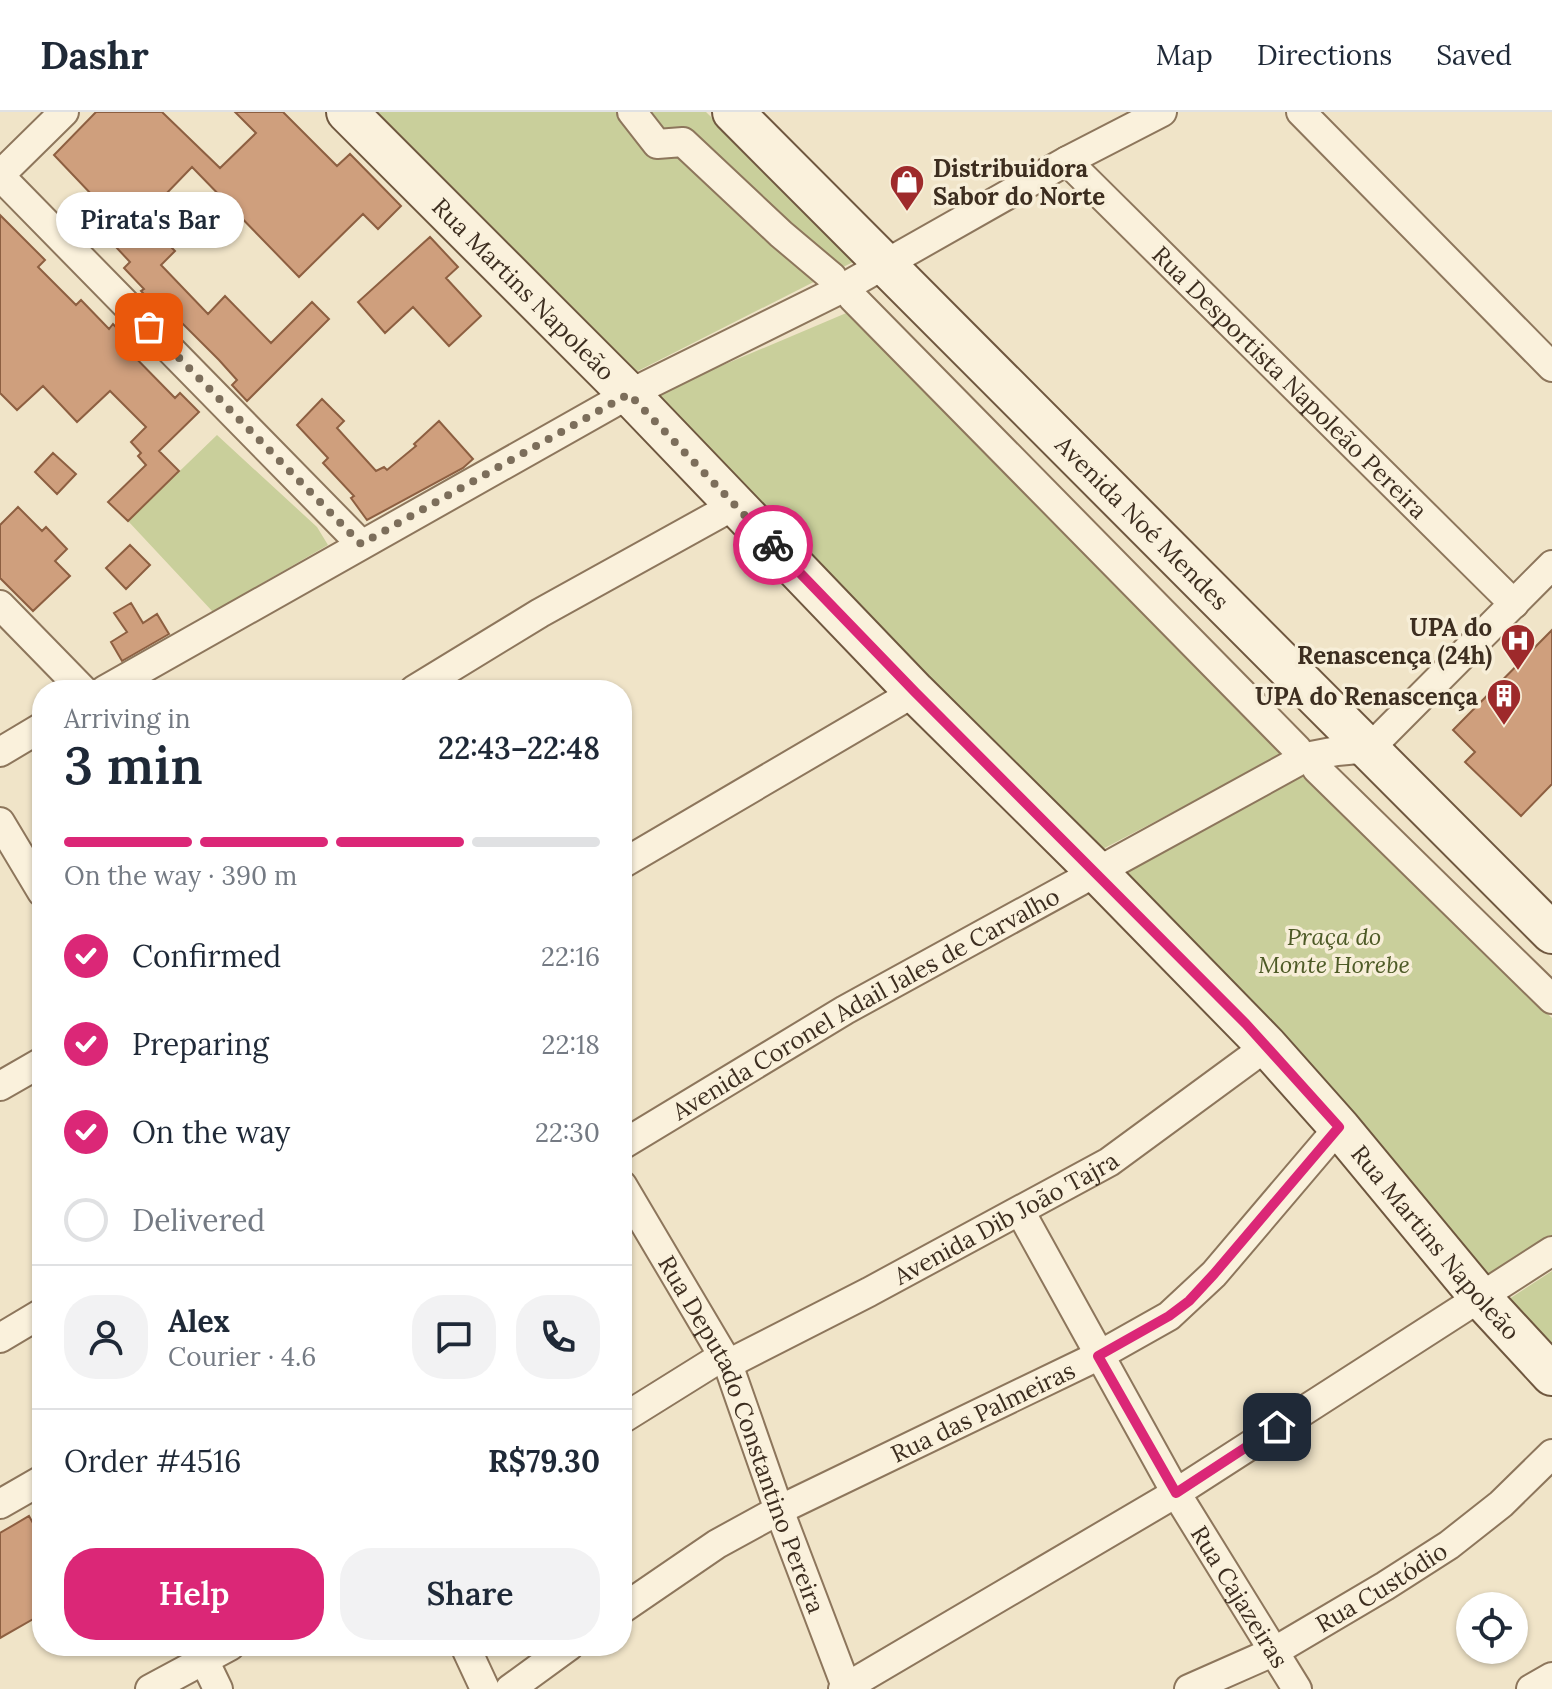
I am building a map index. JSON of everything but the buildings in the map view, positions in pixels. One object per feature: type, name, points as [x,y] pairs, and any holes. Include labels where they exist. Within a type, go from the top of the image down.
[{"type":"main road","name":"Rua Martins Napoleão","points":[[347,112],[629,394],[915,692],[1267,1046],[1339,1127],[1479,1296],[1552,1375]]},
{"type":"main road","name":"Avenida Noé Mendes","points":[[733,112],[1552,933]]},
{"type":"street","points":[[64,112],[0,175],[361,544]]},
{"type":"street","points":[[632,112],[657,144],[683,142],[832,277]]},
{"type":"street","points":[[123,680],[629,394],[843,288],[1067,161],[1162,112]]},
{"type":"street","points":[[1301,112],[1552,367]]},
{"type":"street","name":"Rua Desportista Napoleão Pereira","points":[[1067,161],[1514,604]]},
{"type":"street","points":[[853,298],[1307,759],[1552,999]]},
{"type":"street","points":[[430,680],[540,613],[735,505]]},
{"type":"street","points":[[1370,748],[1552,565]]},
{"type":"street","points":[[0,605],[73,680]]},
{"type":"street","points":[[632,858],[915,692]]},
{"type":"street","points":[[0,752],[32,733]]},
{"type":"street","name":"Avenida Coronel Adail Jales de Carvalho","points":[[632,1139],[845,1010],[1306,757],[1370,748]]},
{"type":"street","points":[[0,822],[32,875]]},
{"type":"street","name":"Avenida Dib João Tajra","points":[[632,1413],[726,1360],[1020,1211],[1109,1162],[1267,1046]]},
{"type":"street","points":[[0,1086],[32,1068]]},
{"type":"street","name":"Rua das Palmeiras","points":[[779,1510],[1098,1356],[1169,1316],[1189,1301],[1214,1274],[1339,1127]]},
{"type":"street","name":"Rua Deputado Constantino Pereira","points":[[632,1202],[726,1360],[846,1688]]},
{"type":"street","name":"Rua Cajazeiras","points":[[1020,1211],[1176,1493],[1297,1689]]},
{"type":"street","points":[[846,1688],[1176,1493],[1552,1251]]},
{"type":"street","points":[[0,1338],[32,1319]]},
{"type":"street","name":"Rua Custódio","points":[[1189,1689],[1275,1651],[1449,1545],[1501,1504],[1552,1454]]},
{"type":"street","points":[[0,1504],[32,1486]]},
{"type":"street","points":[[632,1602],[717,1544],[779,1510]]},
{"type":"street","points":[[150,1689],[211,1656]]},
{"type":"street","points":[[470,1656],[485,1689]]},
{"type":"street","points":[[510,1689],[555,1656]]},
{"type":"street","points":[[204,1660],[218,1689]]},
{"type":"street","points":[[1531,1689],[1552,1677]]},
{"type":"green space","points":[[368,112],[706,112],[857,260],[630,375]]},
{"type":"green space","points":[[851,311],[1288,752],[1097,852],[650,396]]},
{"type":"green space","points":[[217,435],[317,527],[328,545],[213,612],[128,521]]},
{"type":"green space","name":"Praça do Monte Horebe","points":[[1300,774],[1552,1018],[1552,1237],[1487,1279],[1122,874]]},
{"type":"green space","points":[[1552,1271],[1552,1343],[1509,1299]]},
{"type":"way so far","points":[[149,327],[361,544],[629,394],[773,545]]},
{"type":"place","name":"Distribuidora Sabor do Norte","points":[[907,213]]},
{"type":"place","name":"Pirata's Bar","points":[[149,327]]},
{"type":"place","name":"UPA do Renascença (24h)","points":[[1518,672]]},
{"type":"place","name":"UPA do Renascença","points":[[1504,727]]},
{"type":"route","points":[[773,545],[1246,1024],[1339,1127],[1189,1301],[1132,1339],[1098,1356],[1176,1493],[1277,1427]]}]
